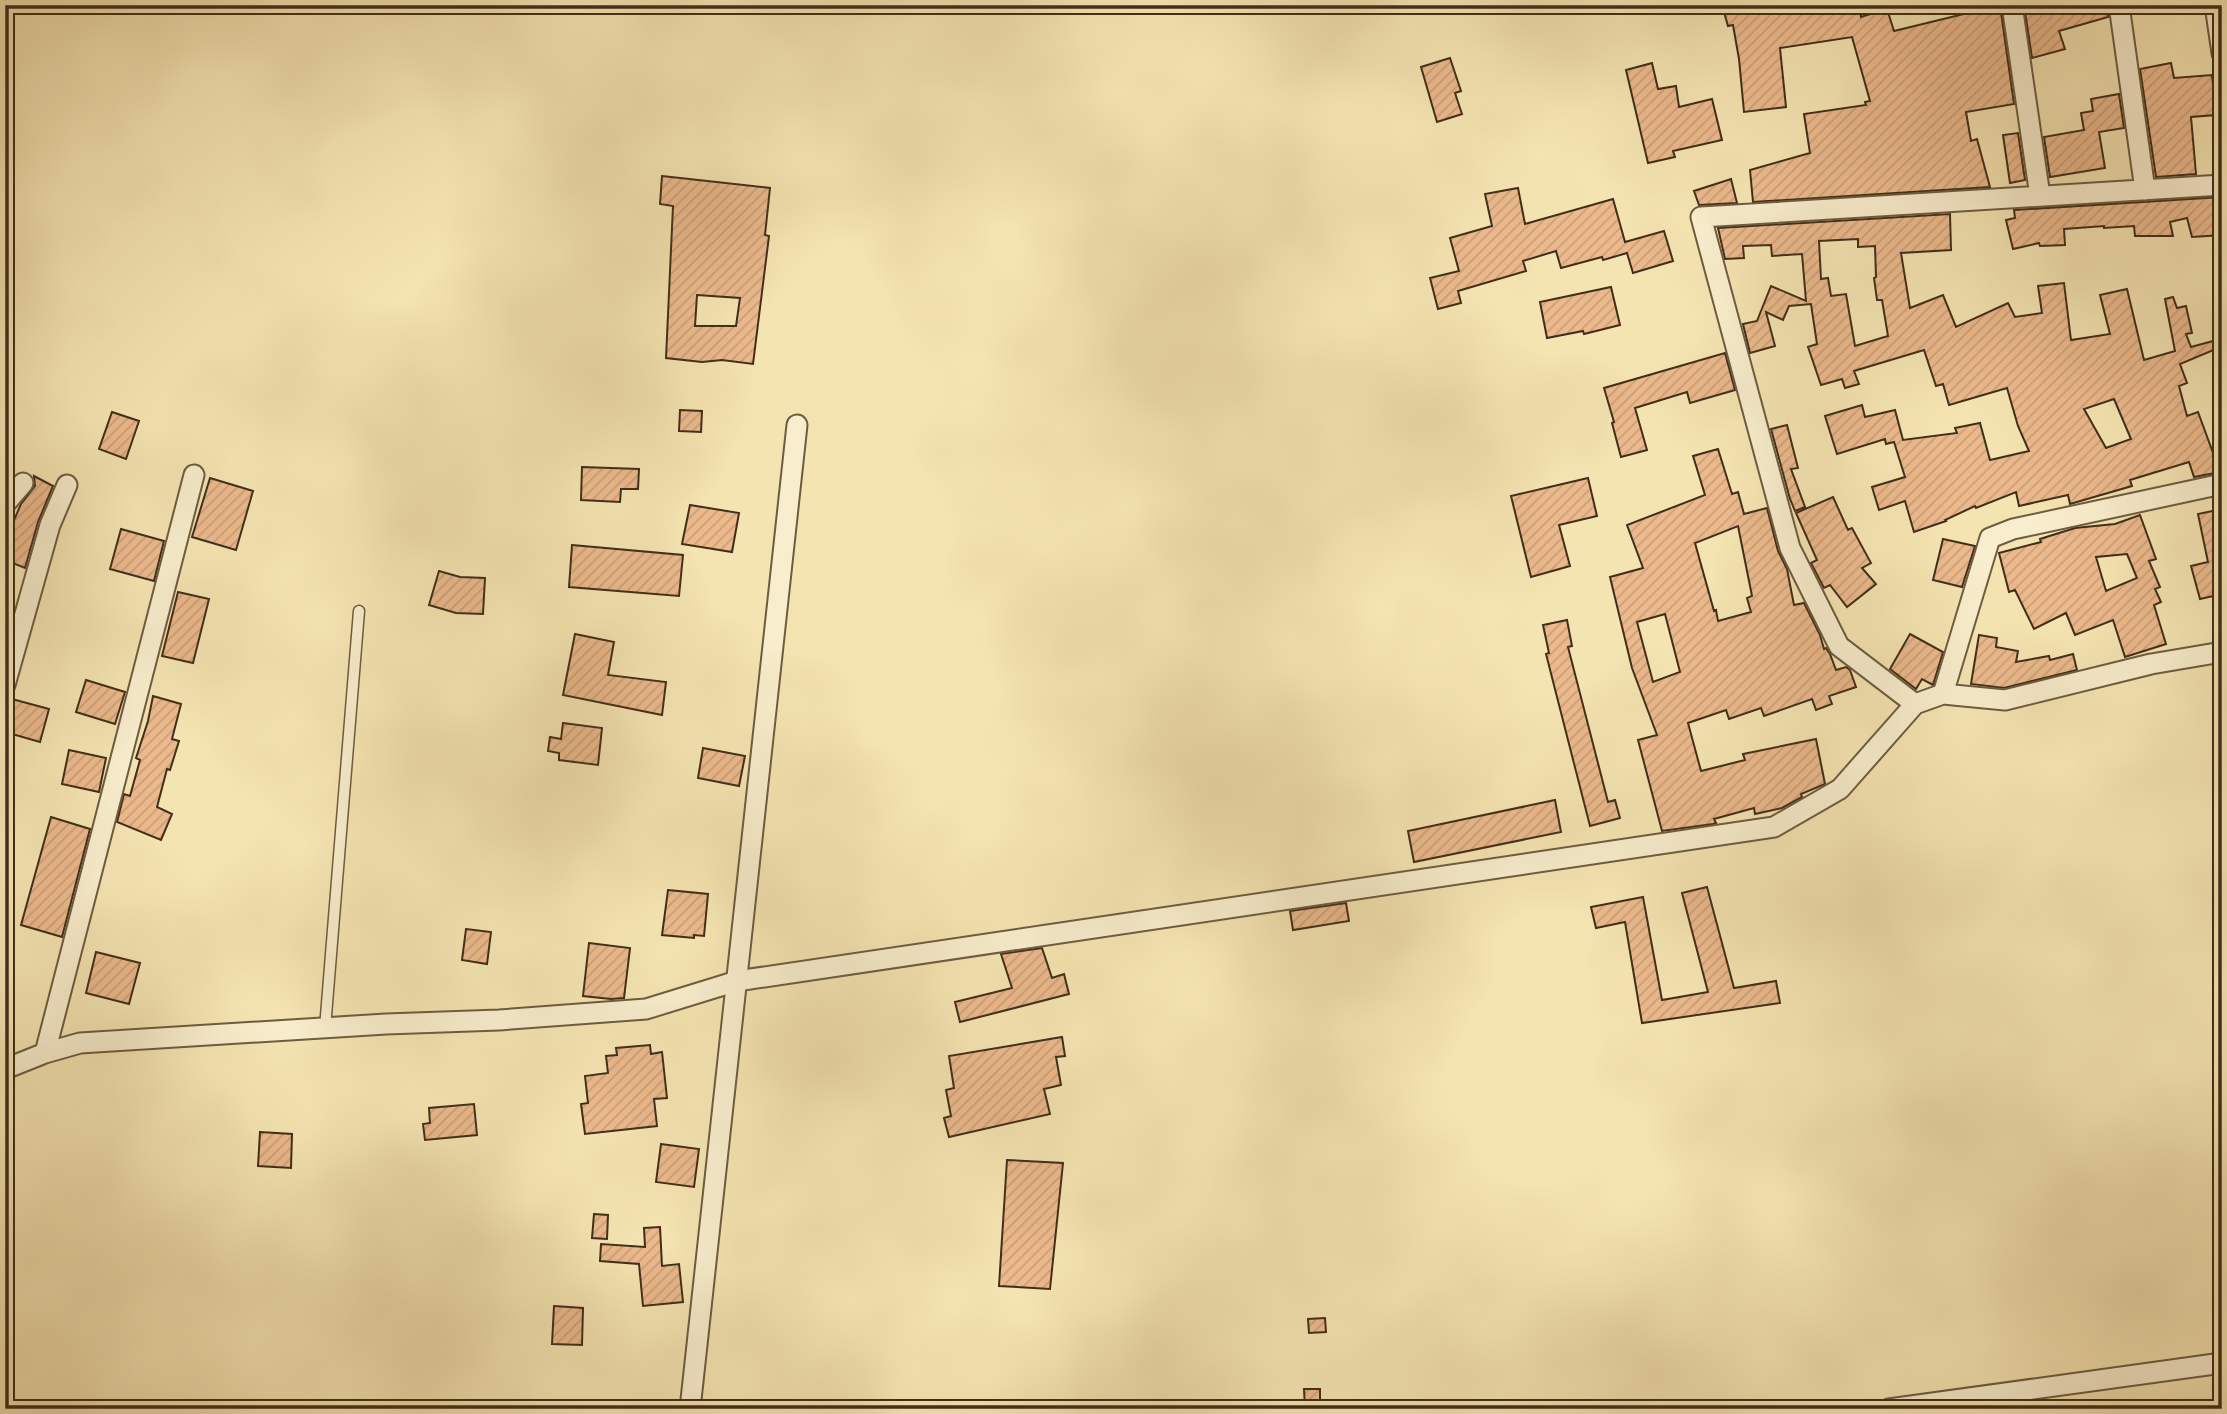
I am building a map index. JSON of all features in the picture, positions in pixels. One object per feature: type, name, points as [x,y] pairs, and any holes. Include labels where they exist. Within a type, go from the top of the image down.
[{"type":"street","points":[[2012,5],[2040,196]]},
{"type":"street","points":[[2119,5],[2145,190]]},
{"type":"street","points":[[2218,10],[2222,53]]},
{"type":"street","points":[[1915,704],[1839,646],[1790,548],[1701,217],[2222,185]]},
{"type":"street","points":[[690,1409],[797,425]]},
{"type":"street","points":[[46,1053],[194,475]]},
{"type":"street","points":[[5,504],[23,483]]},
{"type":"street","points":[[1943,694],[1990,538],[2013,529],[2222,484]]},
{"type":"street","points":[[5,685],[50,526],[67,485]]},
{"type":"street","points":[[5,1069],[80,1043],[499,1020],[646,1009],[737,981],[1774,827],[1840,789],[1915,704],[1943,694],[2005,700],[2151,664],[2222,652]]},
{"type":"street","points":[[1889,1409],[2222,1363]]},
{"type":"lane","points":[[325,1028],[359,611]]},
{"type":"building","points":[[1722,5],[1859,5],[1861,17],[1887,9],[1894,31],[1968,13],[1967,5],[2000,5],[2014,104],[1966,112],[1971,141],[1977,139],[1990,187],[1753,202],[1750,170],[1810,153],[1804,114],[1866,105],[1865,102],[1870,101],[1852,37],[1780,48],[1786,107],[1744,112],[1733,25],[1728,26]]},
{"type":"building","points":[[2024,5],[2107,5],[2108,17],[2059,31],[2065,49],[2032,58]]},
{"type":"building","points":[[1450,58],[1461,91],[1455,93],[1462,114],[1437,122],[1421,67]]},
{"type":"building","points":[[1652,63],[1658,89],[1676,86],[1679,107],[1712,99],[1722,140],[1673,151],[1675,157],[1648,163],[1626,70]]},
{"type":"building","points":[[2171,63],[2174,78],[2212,75],[2216,115],[2191,117],[2196,174],[2156,177],[2140,69]]},
{"type":"building","points":[[2119,94],[2124,128],[2099,132],[2105,168],[2050,177],[2044,137],[2084,130],[2081,113],[2093,111],[2091,99]]},
{"type":"building","points":[[2018,133],[2025,180],[2010,183],[2003,135]]},
{"type":"building","points":[[662,176],[770,188],[765,235],[769,236],[753,364],[666,358],[673,206],[660,204]],"holes":[[[697,295],[740,298],[736,326],[695,326]]]},
{"type":"building","points":[[1731,179],[1737,203],[1699,205],[1694,191]]},
{"type":"building","points":[[1518,188],[1525,224],[1613,199],[1625,242],[1664,231],[1673,261],[1633,273],[1627,253],[1561,268],[1556,251],[1523,261],[1526,271],[1458,291],[1461,303],[1438,309],[1430,278],[1459,271],[1450,238],[1492,226],[1485,194]]},
{"type":"building","points":[[2222,197],[2222,235],[2192,237],[2187,218],[2170,222],[2173,236],[2135,236],[2134,226],[2064,229],[2065,245],[2040,246],[2039,243],[2013,249],[2006,220],[2015,218],[2014,210]]},
{"type":"building","points":[[1950,214],[1951,250],[1901,253],[1910,308],[1943,295],[1956,327],[2008,303],[2015,317],[2042,313],[2038,286],[2064,283],[2071,340],[2110,334],[2100,295],[2127,289],[2144,360],[2175,351],[2165,299],[2173,297],[2177,308],[2186,306],[2192,333],[2186,334],[2191,347],[2213,341],[2216,349],[2180,364],[2187,383],[2179,386],[2187,416],[2198,412],[2220,472],[2194,477],[2189,462],[2130,480],[2132,486],[2070,504],[2068,495],[2019,506],[2016,492],[1914,532],[1905,501],[1879,510],[1872,487],[1905,477],[1894,442],[1886,444],[1885,439],[1837,454],[1825,416],[1862,405],[1865,417],[1895,410],[1903,440],[1957,433],[1955,428],[1980,423],[1990,460],[2029,451],[2018,426],[2007,388],[1949,405],[1943,384],[1936,386],[1924,350],[1854,371],[1859,384],[1845,388],[1842,379],[1821,385],[1808,347],[1817,344],[1811,304],[1789,306],[1783,320],[1766,312],[1775,346],[1750,353],[1743,324],[1757,321],[1771,286],[1806,301],[1802,254],[1772,256],[1771,245],[1743,246],[1744,258],[1725,259],[1718,228]],"holes":[[[1858,239],[1858,247],[1875,246],[1874,278],[1877,300],[1882,300],[1888,336],[1855,346],[1846,294],[1831,296],[1828,278],[1821,279],[1819,241]],[[2114,399],[2131,439],[2106,448],[2084,409]]]},
{"type":"building","points":[[1611,287],[1620,325],[1584,334],[1583,331],[1547,338],[1540,302]]},
{"type":"building","points":[[1725,353],[1735,390],[1690,403],[1687,392],[1635,408],[1647,450],[1621,457],[1604,388]]},
{"type":"building","points":[[680,410],[702,411],[701,432],[679,431]]},
{"type":"building","points":[[112,412],[139,421],[126,459],[99,449]]},
{"type":"building","points":[[1787,425],[1798,468],[1791,469],[1805,507],[1795,511],[1771,429]]},
{"type":"building","points":[[1718,449],[1732,494],[1738,492],[1744,514],[1767,508],[1778,551],[1787,569],[1794,605],[1804,603],[1836,670],[1846,667],[1850,670],[1856,687],[1829,696],[1832,704],[1816,710],[1812,699],[1764,716],[1761,708],[1729,719],[1726,710],[1688,723],[1701,771],[1745,760],[1743,754],[1816,739],[1825,784],[1801,794],[1802,797],[1782,808],[1755,814],[1754,808],[1714,819],[1716,823],[1713,824],[1662,831],[1638,740],[1657,735],[1632,668],[1610,577],[1643,568],[1627,525],[1705,495],[1693,456]],"holes":[[[1738,526],[1752,596],[1747,598],[1751,612],[1718,621],[1695,543]],[[1665,614],[1680,672],[1653,682],[1637,622]]]},
{"type":"building","points":[[582,467],[639,469],[638,489],[621,489],[620,502],[581,500]]},
{"type":"building","points":[[34,476],[53,486],[38,522],[25,568],[5,560],[5,541],[21,504],[35,486]]},
{"type":"building","points":[[210,478],[253,491],[236,550],[192,537]]},
{"type":"building","points":[[1588,478],[1597,516],[1559,525],[1570,566],[1531,577],[1511,496]]},
{"type":"building","points":[[1833,497],[1848,530],[1852,528],[1871,563],[1862,568],[1876,584],[1847,607],[1830,585],[1824,588],[1811,563],[1817,560],[1796,513]]},
{"type":"building","points":[[690,505],[739,513],[732,552],[682,544]]},
{"type":"building","points":[[2222,509],[2222,594],[2200,599],[2191,566],[2208,562],[2198,514]]},
{"type":"building","points":[[2140,515],[2156,559],[2149,561],[2160,587],[2155,589],[2161,602],[2154,605],[2166,644],[2125,657],[2113,620],[2075,635],[2066,613],[2034,629],[2015,590],[2009,592],[1999,553],[2041,542],[2040,539],[2075,528],[2115,524]],"holes":[[[2127,554],[2137,578],[2106,591],[2096,557]]]},
{"type":"building","points":[[121,529],[164,541],[154,581],[110,569]]},
{"type":"building","points":[[1943,539],[1975,546],[1962,587],[1933,580]]},
{"type":"building","points":[[572,545],[683,555],[679,596],[569,587]]},
{"type":"building","points":[[439,571],[460,577],[485,578],[483,614],[456,613],[429,605]]},
{"type":"building","points":[[178,592],[209,599],[193,663],[162,656]]},
{"type":"building","points":[[1567,620],[1572,646],[1568,647],[1608,802],[1615,800],[1620,818],[1590,826],[1546,654],[1549,653],[1543,625]]},
{"type":"building","points":[[575,634],[614,642],[608,675],[666,682],[662,715],[563,695]]},
{"type":"building","points":[[1910,634],[1943,652],[1933,685],[1922,679],[1916,689],[1890,669]]},
{"type":"building","points":[[1979,635],[1997,638],[1996,647],[2018,651],[2016,662],[2049,656],[2050,660],[2073,654],[2077,670],[2004,688],[1971,684]]},
{"type":"building","points":[[86,680],[125,692],[115,724],[76,712]]},
{"type":"building","points":[[153,696],[181,704],[172,739],[179,741],[170,770],[167,769],[157,807],[172,814],[161,840],[117,822],[124,794],[130,796],[140,760],[136,758]]},
{"type":"building","points":[[12,699],[49,709],[40,742],[5,732],[5,721]]},
{"type":"building","points":[[563,723],[602,728],[598,765],[559,760],[559,753],[548,751],[550,737],[561,739]]},
{"type":"building","points":[[703,748],[745,756],[739,786],[698,778]]},
{"type":"building","points":[[69,750],[106,758],[99,792],[62,784]]},
{"type":"building","points":[[1555,800],[1561,832],[1414,862],[1408,831]]},
{"type":"building","points":[[51,817],[90,829],[62,937],[21,925]]},
{"type":"building","points":[[1707,887],[1734,988],[1776,981],[1780,1003],[1642,1023],[1625,922],[1596,928],[1591,907],[1643,897],[1662,1000],[1708,992],[1682,893]]},
{"type":"building","points":[[668,890],[708,894],[704,936],[694,935],[694,938],[662,935]]},
{"type":"building","points":[[1346,903],[1349,921],[1293,930],[1290,911]]},
{"type":"building","points":[[466,929],[491,932],[487,964],[462,960]]},
{"type":"building","points":[[589,943],[630,948],[624,998],[583,996]]},
{"type":"building","points":[[1042,948],[1052,978],[1064,974],[1069,994],[960,1022],[955,1002],[1012,988],[1001,954]]},
{"type":"building","points":[[96,952],[140,963],[129,1004],[86,993]]},
{"type":"building","points":[[1062,1037],[1065,1056],[1056,1057],[1061,1085],[1044,1089],[1050,1114],[949,1137],[944,1118],[951,1116],[946,1090],[954,1088],[949,1056]]},
{"type":"building","points":[[650,1045],[651,1054],[662,1052],[667,1098],[654,1099],[657,1126],[585,1134],[581,1104],[588,1103],[585,1076],[608,1073],[606,1056],[617,1055],[616,1048]]},
{"type":"building","points":[[474,1104],[477,1135],[425,1140],[423,1124],[430,1123],[429,1108]]},
{"type":"building","points":[[260,1132],[292,1134],[291,1168],[258,1166]]},
{"type":"building","points":[[661,1144],[699,1149],[694,1187],[656,1182]]},
{"type":"building","points":[[1007,1160],[1063,1163],[1050,1289],[999,1286]]},
{"type":"building","points":[[594,1214],[608,1215],[607,1239],[592,1238]]},
{"type":"building","points":[[660,1227],[662,1266],[679,1264],[683,1302],[643,1306],[639,1264],[600,1261],[601,1244],[645,1247],[644,1228]]},
{"type":"building","points":[[554,1306],[583,1308],[582,1345],[552,1344]]},
{"type":"building","points":[[1325,1318],[1326,1332],[1309,1333],[1308,1319]]},
{"type":"building","points":[[1304,1389],[1320,1389],[1320,1409],[1305,1409]]}]
